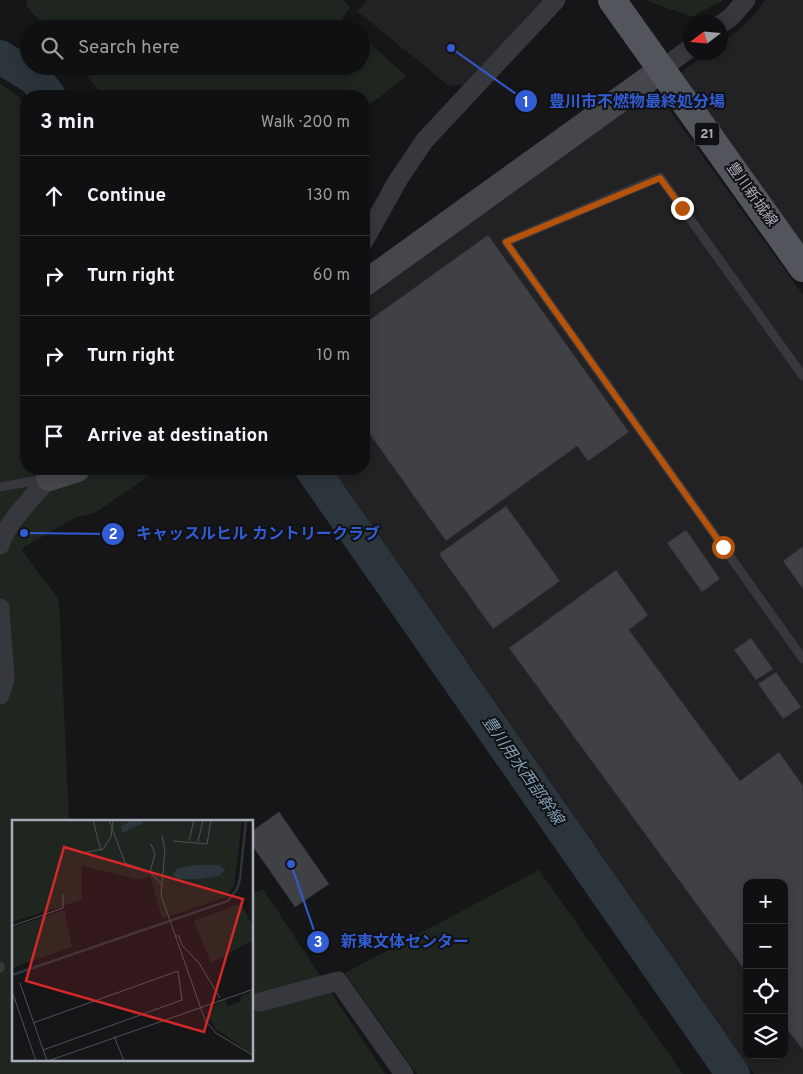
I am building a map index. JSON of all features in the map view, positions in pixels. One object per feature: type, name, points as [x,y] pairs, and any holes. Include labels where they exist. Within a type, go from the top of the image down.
[{"type":"main road","name":"豊川新城線","points":[[612,0],[803,268]]},
{"type":"street","points":[[370,230],[398,180],[425,140],[556,0]]},
{"type":"street","points":[[728,19],[746,0]]},
{"type":"street","points":[[370,280],[683,54]]},
{"type":"street","points":[[0,545],[15,519],[49,478],[58,475]]},
{"type":"street","points":[[0,608],[5,679],[0,695]]},
{"type":"street","points":[[260,1002],[338,981],[404,1074]]},
{"type":"lane","points":[[803,376],[660,178],[506,242],[803,659]]},
{"type":"lane","points":[[0,487],[49,478]]},
{"type":"shaded area","points":[[27,0],[343,0],[350,7],[343,20],[38,20],[26,5]]},
{"type":"shaded area","points":[[364,0],[544,0],[467,84],[449,86],[357,11],[366,2]]},
{"type":"shaded area","points":[[645,0],[723,0],[696,15],[686,15]]},
{"type":"shaded area","points":[[765,0],[803,0],[803,249],[677,75],[697,60],[728,60],[728,38],[756,13]]},
{"type":"shaded area","points":[[370,44],[407,76],[370,104],[370,90],[98,90],[86,75],[370,75]]},
{"type":"shaded area","points":[[0,84],[20,99],[20,475],[150,475],[95,513],[76,517],[21,549],[59,600],[69,820],[12,820],[12,1062],[254,1062],[254,893],[263,889],[385,1074],[0,1074]]},
{"type":"shaded area","points":[[654,89],[803,295],[803,1074],[754,1074],[744,1059],[788,1059],[788,879],[743,879],[743,1058],[337,475],[370,475],[370,296]]},
{"type":"shaded area","points":[[539,870],[683,1074],[417,1074],[345,973]]},
{"type":"building","points":[[488,235],[629,432],[588,461],[577,446],[446,541],[370,434],[370,320]]},
{"type":"building","points":[[506,506],[560,581],[493,629],[439,554]]},
{"type":"building","points":[[686,530],[720,579],[702,592],[667,543]]},
{"type":"building","points":[[803,546],[803,589],[783,561]]},
{"type":"building","points":[[616,570],[648,615],[629,630],[740,781],[779,752],[803,786],[803,1050],[788,1030],[788,879],[743,879],[743,968],[509,648]]},
{"type":"building","points":[[751,638],[773,669],[756,680],[734,650]]},
{"type":"building","points":[[776,672],[801,707],[783,719],[758,684]]},
{"type":"building","points":[[279,812],[329,884],[295,907],[254,848],[254,830]]},
{"type":"waterway","name":"豊川用水西部幹線","points":[[0,57],[20,69]]},
{"type":"waterway","name":"豊川用水西部幹線","points":[[30,75],[35,78],[44,90]]},
{"type":"waterway","name":"豊川用水西部幹線","points":[[316,475],[733,1074]]},
{"type":"place","name":"豊川市不燃物最終処分場","points":[[451,48]]},
{"type":"place","name":"キャッスルヒル カントリークラブ","points":[[24,533]]},
{"type":"place","name":"新東文体センター","points":[[291,864]]},
{"type":"route","points":[[682,208],[660,178],[506,242],[723,547]]}]
